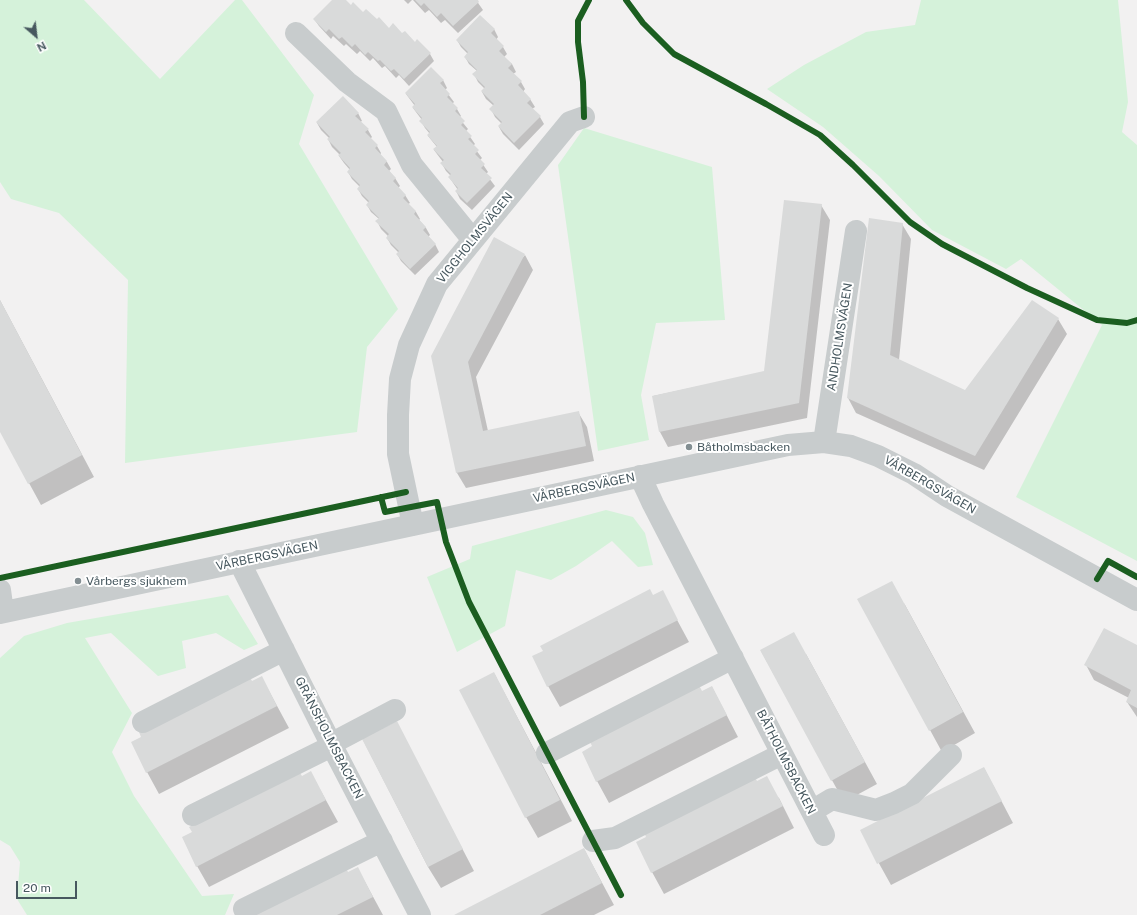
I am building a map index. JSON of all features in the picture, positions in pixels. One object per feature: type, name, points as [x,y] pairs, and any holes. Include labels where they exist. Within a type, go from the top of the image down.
[{"type":"street","points":[[296,33],[347,82],[386,110],[412,165],[473,240]]},
{"type":"street","name":"VIGGHOLMSVÄGEN","points":[[413,525],[398,454],[400,378],[409,344],[437,284],[570,122],[584,117]]},
{"type":"street","name":"ANDHOLMSVÄGEN","points":[[824,442],[856,231]]},
{"type":"street","name":"VÅRBERGSVÄGEN","points":[[1,612],[788,445],[824,442],[851,446],[878,456],[914,474],[947,496],[1137,600]]},
{"type":"street","name":"BÅTHOLMSBACKEN","points":[[640,476],[653,504],[824,835]]},
{"type":"street","name":"GRÄNSHOLMSBACKEN","points":[[239,561],[332,746],[420,915]]},
{"type":"street","points":[[0,590],[1,612]]},
{"type":"street","points":[[142,722],[284,650]]},
{"type":"street","points":[[547,753],[733,658]]},
{"type":"street","points":[[193,815],[332,746],[340,738],[396,710]]},
{"type":"street","points":[[593,841],[615,838],[782,754]]},
{"type":"street","points":[[812,811],[832,799],[876,810],[894,803],[912,794],[951,755]]},
{"type":"street","points":[[244,909],[382,841]]},
{"type":"green space","points":[[0,0],[84,0],[160,79],[235,0],[242,0],[314,95],[299,144],[398,309],[367,347],[357,432],[125,463],[128,280],[59,213],[11,199],[0,182]]},
{"type":"green space","points":[[921,0],[1118,0],[1128,102],[1122,132],[1137,145],[1137,561],[1016,497],[1102,325],[1021,259],[1006,269],[932,230],[879,176],[823,127],[767,89],[804,65],[866,32],[915,25]]},
{"type":"green space","points":[[584,128],[712,167],[725,320],[656,323],[641,395],[649,440],[598,451],[558,165]]},
{"type":"green space","points":[[606,510],[633,517],[645,533],[653,565],[638,567],[612,541],[576,566],[551,580],[516,570],[505,626],[457,652],[427,577],[470,559],[472,546]]},
{"type":"green space","points":[[228,595],[258,644],[244,650],[216,633],[182,641],[186,668],[158,676],[111,633],[85,638],[132,713],[112,752],[134,796],[202,896],[234,894],[225,915],[27,915],[17,899],[20,862],[10,846],[0,840],[0,658],[24,636],[67,623]]},
{"type":"building","points":[[332,0],[346,0],[351,5],[353,2],[363,12],[366,9],[377,19],[379,17],[389,28],[393,23],[402,33],[405,31],[415,42],[417,39],[431,53],[404,79],[394,69],[391,71],[380,60],[378,61],[368,52],[365,55],[355,44],[352,47],[342,37],[339,39],[329,29],[326,32],[313,19]]},
{"type":"building","points":[[415,0],[478,0],[479,2],[453,26],[441,13],[437,17],[424,3],[421,6]]},
{"type":"building","points":[[480,15],[495,29],[491,33],[504,46],[499,51],[512,64],[508,68],[522,81],[518,85],[531,99],[527,103],[541,116],[514,143],[498,126],[502,122],[489,109],[494,104],[481,91],[485,87],[472,74],[477,70],[464,57],[468,52],[456,40]]},
{"type":"building","points":[[431,67],[444,80],[440,83],[450,94],[447,97],[458,108],[455,111],[465,121],[461,125],[472,136],[468,139],[479,150],[475,154],[485,164],[481,168],[492,178],[467,203],[455,191],[458,188],[448,177],[451,174],[440,163],[444,160],[433,149],[437,146],[427,135],[430,132],[419,121],[422,118],[412,107],[415,104],[405,93]]},
{"type":"building","points":[[343,96],[359,113],[355,116],[369,129],[365,132],[378,145],[375,148],[387,161],[384,165],[396,178],[393,181],[406,195],[403,198],[416,211],[414,214],[426,227],[423,230],[436,244],[410,269],[396,254],[399,251],[386,238],[389,234],[375,221],[379,218],[366,205],[369,201],[357,189],[360,185],[347,172],[350,168],[338,155],[341,153],[327,139],[330,137],[316,122]]},
{"type":"building","points":[[784,200],[822,204],[799,403],[659,432],[652,396],[764,371]]},
{"type":"building","points":[[869,218],[903,223],[890,355],[965,390],[1032,300],[1059,318],[975,456],[847,398]]},
{"type":"building","points":[[494,237],[525,254],[468,362],[483,431],[579,411],[586,446],[456,473],[431,356]]},
{"type":"building","points":[[0,300],[82,455],[28,484],[0,432]]},
{"type":"building","points":[[892,581],[963,712],[929,731],[857,599]]},
{"type":"building","points":[[650,589],[653,595],[663,590],[678,620],[547,687],[532,656],[543,651],[540,646]]},
{"type":"building","points":[[1104,628],[1137,645],[1137,708],[1126,702],[1131,690],[1084,665]]},
{"type":"building","points":[[794,632],[865,762],[831,781],[760,650]]},
{"type":"building","points":[[494,672],[560,800],[525,818],[459,690]]},
{"type":"building","points":[[249,675],[252,681],[262,676],[277,706],[146,773],[131,742],[141,737],[139,732]]},
{"type":"building","points":[[699,685],[702,691],[712,686],[727,715],[596,782],[582,752],[592,746],[590,742]]},
{"type":"building","points":[[397,721],[463,849],[428,867],[362,739]]},
{"type":"building","points":[[984,767],[1002,801],[877,864],[860,830]]},
{"type":"building","points":[[298,770],[302,776],[311,771],[326,800],[196,867],[182,837],[192,832],[189,827]]},
{"type":"building","points":[[754,775],[757,781],[767,776],[783,806],[651,873],[636,842],[646,837],[644,832]]},
{"type":"building","points":[[584,848],[602,883],[540,915],[454,915]]},
{"type":"building","points":[[345,866],[348,872],[358,867],[373,897],[337,915],[252,915]]},
{"type":"cycle path","points":[[584,117],[583,82],[578,42],[578,21],[589,0]]},
{"type":"cycle path","points":[[626,0],[643,23],[674,54],[820,135],[853,165],[910,222],[942,244],[1027,288],[1097,320],[1127,323],[1137,320]]},
{"type":"cycle path","points":[[0,578],[406,492]]},
{"type":"cycle path","points":[[381,497],[385,512],[437,502],[446,542],[469,602],[621,895]]},
{"type":"cycle path","points":[[1097,579],[1108,561],[1137,577]]},
{"type":"place","name":"Båtholmsbacken","points":[[689,447]]},
{"type":"place","name":"Vårbergs sjukhem","points":[[78,581]]}]
